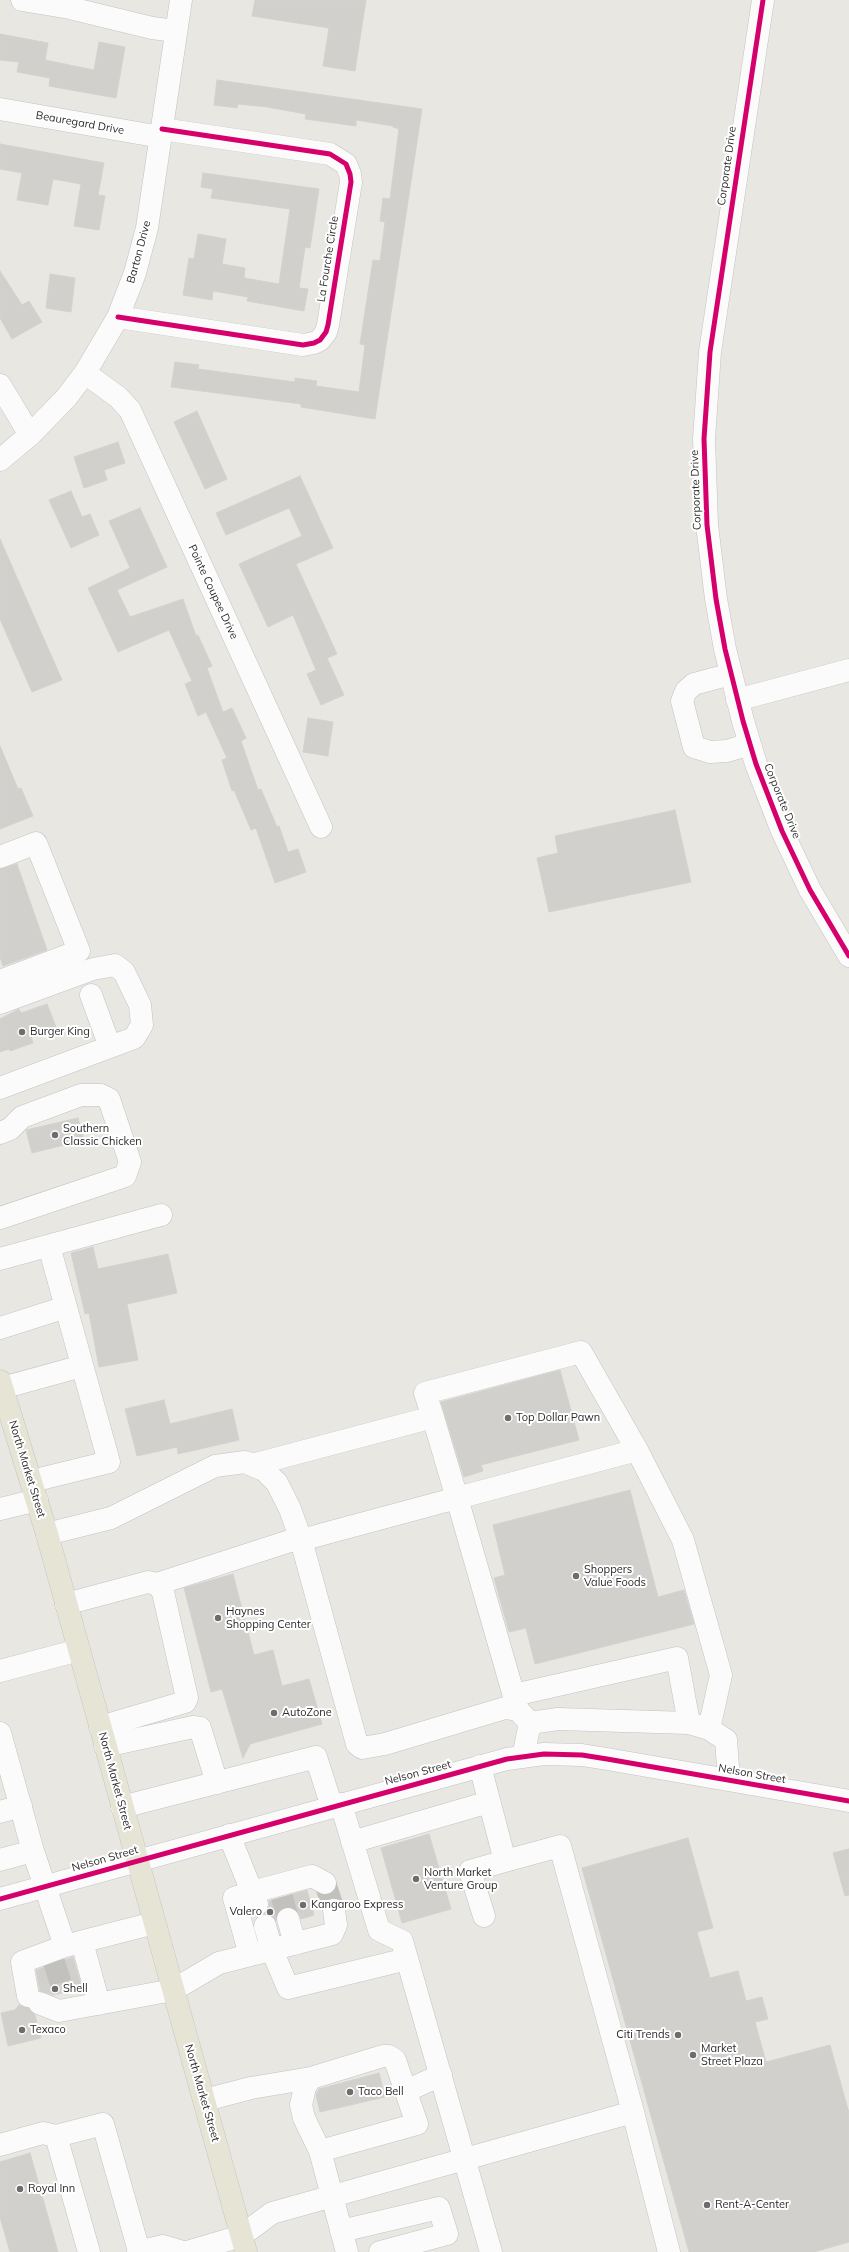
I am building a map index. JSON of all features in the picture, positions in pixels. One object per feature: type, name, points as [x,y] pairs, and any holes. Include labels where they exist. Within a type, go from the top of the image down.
[{"type":"main road","name":"North Market Street","points":[[1,1384],[34,1491],[79,1650],[154,1923],[205,2100],[243,2244]]},
{"type":"street","points":[[22,0],[70,8],[152,28],[176,31]]},
{"type":"street","name":"Barton Drive","points":[[0,460],[30,435],[66,398],[85,373],[118,317],[134,273],[147,228],[181,0]]},
{"type":"street","name":"Corporate Drive","points":[[763,0],[710,352],[704,439],[707,525],[716,599],[737,700],[750,744],[782,831],[810,890],[849,956]]},
{"type":"street","name":"Beauregard Drive","points":[[0,109],[161,133]]},
{"type":"street","name":"La Fourche Circle","points":[[118,317],[303,345],[320,340],[326,332],[328,325],[351,182],[346,164],[330,154],[161,133]]},
{"type":"street","name":"Pointe Coupee Drive","points":[[85,373],[118,396],[130,410],[321,827]]},
{"type":"street","points":[[0,385],[30,435]]},
{"type":"street","points":[[737,700],[849,670]]},
{"type":"street","points":[[731,674],[694,684],[686,691],[682,701],[694,747],[710,752],[727,751],[750,744]]},
{"type":"street","points":[[0,857],[36,842],[79,951],[0,981]]},
{"type":"street","points":[[0,1003],[92,969],[115,965],[124,972],[140,1005],[142,1025],[134,1038],[0,1088]]},
{"type":"street","points":[[91,995],[110,1047]]},
{"type":"street","points":[[0,1133],[10,1129],[22,1117],[81,1096],[101,1095],[109,1099],[130,1162],[124,1176],[0,1218]]},
{"type":"street","points":[[0,1259],[161,1215]]},
{"type":"street","points":[[0,1509],[34,1491],[108,1462],[49,1246]]},
{"type":"street","points":[[0,1328],[66,1307]]},
{"type":"street","points":[[523,1757],[521,1710],[433,1417],[424,1392],[581,1352],[637,1450],[683,1540],[721,1675],[709,1729]]},
{"type":"street","points":[[1,1384],[82,1366]]},
{"type":"street","points":[[252,1465],[433,1417]]},
{"type":"street","points":[[66,1604],[148,1582],[157,1584],[293,1540],[301,1540],[637,1450]]},
{"type":"street","points":[[46,1534],[111,1518],[215,1466],[246,1462],[264,1470],[277,1483],[290,1509],[301,1540],[357,1744],[362,1748],[385,1744],[505,1708],[521,1710],[558,1719],[689,1723],[709,1729],[726,1740],[729,1780]]},
{"type":"street","points":[[102,1736],[185,1702],[186,1698],[163,1592],[157,1584]]},
{"type":"street","points":[[0,1671],[79,1650]]},
{"type":"street","points":[[521,1710],[677,1658],[689,1723]]},
{"type":"street","points":[[102,1736],[192,1727],[200,1728],[216,1783]]},
{"type":"street","points":[[0,1733],[63,1950],[99,2004]]},
{"type":"street","name":"Nelson Street","points":[[0,1900],[480,1766],[507,1759],[544,1754],[582,1755],[849,1801]]},
{"type":"street","points":[[122,1807],[316,1757],[352,1842],[379,1930],[402,1941],[491,2252]]},
{"type":"street","points":[[480,1766],[505,1861]]},
{"type":"street","points":[[352,1842],[490,1802]]},
{"type":"street","points":[[0,1812],[21,1806]]},
{"type":"street","points":[[229,1835],[254,1898]]},
{"type":"street","points":[[484,1916],[470,1871],[560,1846],[633,2112],[669,2252]]},
{"type":"street","points":[[0,1860],[33,1850]]},
{"type":"street","points":[[250,1955],[234,1898],[254,1898],[319,1879]]},
{"type":"street","points":[[154,1923],[22,1962],[33,1999],[59,2011],[68,2001],[99,2004],[173,1990],[218,1963],[332,1934],[336,1925],[334,1910]]},
{"type":"street","points":[[288,1919],[295,1944]]},
{"type":"street","points":[[265,1926],[272,1950],[288,1988],[407,1959]]},
{"type":"street","points":[[205,2100],[251,2088],[311,2078],[383,2056],[389,2056],[395,2060],[417,2124],[320,2151]]},
{"type":"street","points":[[406,2091],[441,2075]]},
{"type":"street","points":[[311,2078],[305,2087],[301,2105],[304,2118],[320,2151],[331,2196],[348,2252]]},
{"type":"street","points":[[187,2252],[243,2244],[272,2213],[633,2112]]},
{"type":"street","points":[[0,2145],[43,2133],[56,2136],[104,2124],[138,2252],[163,2246],[183,2252]]},
{"type":"street","points":[[56,2136],[89,2252]]},
{"type":"street","points":[[342,2231],[439,2208],[447,2234],[380,2252]]},
{"type":"building","points":[[255,0],[366,0],[355,71],[323,66],[329,28],[252,16]]},
{"type":"building","points":[[0,34],[48,43],[45,60],[94,70],[99,42],[125,47],[116,98],[49,86],[50,78],[17,72],[19,62],[0,60]]},
{"type":"building","points":[[217,80],[422,109],[375,419],[301,407],[301,404],[171,387],[175,362],[199,365],[198,369],[295,382],[295,378],[317,381],[316,386],[359,392],[365,345],[360,344],[373,260],[380,261],[385,222],[380,221],[383,198],[390,199],[399,129],[393,126],[356,120],[356,126],[305,119],[306,114],[267,107],[238,104],[237,108],[214,105]]},
{"type":"building","points":[[0,144],[104,163],[98,195],[105,196],[99,230],[74,226],[81,184],[53,179],[48,205],[17,200],[22,173],[0,169]]},
{"type":"building","points":[[203,173],[319,189],[310,248],[305,247],[299,288],[308,289],[304,311],[247,301],[248,297],[213,291],[212,300],[183,295],[189,258],[194,259],[198,234],[226,239],[222,264],[245,268],[244,278],[279,284],[290,209],[211,198],[213,189],[201,187]]},
{"type":"building","points":[[0,271],[22,305],[29,301],[42,322],[12,339],[0,318]]},
{"type":"building","points":[[50,274],[75,278],[71,312],[46,308]]},
{"type":"building","points":[[197,411],[227,479],[205,489],[174,422]]},
{"type":"building","points":[[118,442],[125,463],[104,470],[107,480],[84,488],[74,457]]},
{"type":"building","points":[[300,476],[333,548],[296,564],[337,654],[327,658],[344,695],[321,705],[307,674],[316,670],[293,615],[268,627],[239,564],[302,536],[289,508],[226,535],[216,513]]},
{"type":"building","points":[[71,491],[82,517],[90,514],[99,535],[71,548],[49,500]]},
{"type":"building","points":[[140,508],[167,567],[117,590],[130,617],[183,599],[196,636],[198,635],[212,666],[207,668],[223,712],[232,708],[246,738],[241,741],[258,790],[261,789],[277,827],[279,826],[288,852],[298,849],[306,872],[275,883],[256,828],[251,830],[234,790],[232,791],[222,760],[227,758],[206,712],[198,716],[185,684],[192,681],[169,630],[118,652],[88,588],[130,568],[109,521]]},
{"type":"building","points":[[0,539],[62,680],[32,692],[0,619]]},
{"type":"building","points":[[308,718],[333,722],[328,756],[303,752]]},
{"type":"building","points":[[0,746],[18,789],[21,788],[33,816],[0,829]]},
{"type":"building","points":[[675,810],[691,882],[549,912],[537,858],[558,853],[555,836]]},
{"type":"building","points":[[17,864],[47,950],[3,966],[0,957],[0,869]]},
{"type":"building","name":"Burger King","points":[[47,1004],[56,1027],[31,1037],[33,1043],[10,1051],[9,1049],[0,1052],[0,1019],[19,1009],[21,1013]]},
{"type":"building","name":"Southern Classic Chicken","points":[[78,1118],[84,1140],[32,1153],[26,1130]]},
{"type":"building","points":[[93,1247],[98,1269],[168,1254],[177,1293],[127,1304],[138,1360],[99,1367],[89,1313],[85,1314],[71,1253]]},
{"type":"building","name":"Top Dollar Pawn","points":[[560,1370],[579,1440],[481,1465],[483,1471],[464,1477],[441,1402]]},
{"type":"building","points":[[164,1400],[170,1424],[232,1409],[239,1440],[178,1454],[177,1447],[137,1456],[125,1409]]},
{"type":"building","name":"Shoppers Value Foods","points":[[630,1490],[658,1597],[684,1590],[694,1624],[535,1664],[526,1628],[509,1632],[494,1578],[505,1575],[493,1525]]},
{"type":"building","points":[[233,1574],[254,1655],[273,1650],[282,1686],[309,1679],[322,1724],[250,1744],[243,1758],[222,1689],[211,1692],[184,1588]]},
{"type":"building","name":"North Market Venture Group","points":[[429,1834],[451,1909],[402,1923],[381,1848]]},
{"type":"building","name":"Market Street Plaza","points":[[688,1838],[713,1928],[697,1932],[710,1978],[738,1971],[746,2001],[762,1997],[768,2019],[755,2022],[766,2062],[830,2045],[849,2113],[849,2242],[814,2252],[689,2252],[582,1868]]},
{"type":"building","points":[[849,1849],[849,1895],[845,1896],[833,1853]]},
{"type":"building","points":[[307,1890],[314,1915],[301,1919],[297,1910],[291,1907],[279,1910],[276,1921],[273,1917],[264,1914],[269,1906],[269,1901]]},
{"type":"building","points":[[73,1957],[82,1988],[54,1995],[40,1991],[36,1970]]},
{"type":"building","name":"Texaco","points":[[19,2005],[28,2008],[35,2015],[41,2038],[8,2046],[1,2013],[15,2010]]},
{"type":"building","name":"Taco Bell","points":[[379,2073],[385,2097],[320,2112],[316,2095],[319,2089]]},
{"type":"building","name":"Royal Inn","points":[[30,2153],[58,2252],[10,2252],[0,2217],[0,2162]]},
{"type":"tunnel","points":[[325,1883],[334,1910]]},
{"type":"tunnel","points":[[282,1897],[288,1919]]},
{"type":"tunnel","points":[[54,1962],[64,1993]]},
{"type":"cycle path","points":[[763,0],[710,352],[704,439],[707,525],[716,599],[725,649],[743,721],[756,764],[782,831],[810,890],[849,956]]},
{"type":"cycle path","points":[[118,317],[303,345],[320,340],[326,332],[328,325],[351,182],[346,164],[330,154],[162,129]]},
{"type":"cycle path","points":[[0,1899],[507,1759],[544,1754],[582,1755],[849,1801]]},
{"type":"place","name":"Burger King","points":[[22,1032]]},
{"type":"place","name":"Southern Classic Chicken","points":[[55,1135]]},
{"type":"place","name":"Top Dollar Pawn","points":[[508,1418]]},
{"type":"place","name":"Shoppers Value Foods","points":[[576,1576]]},
{"type":"place","name":"Haynes Shopping Center","points":[[218,1618]]},
{"type":"place","name":"AutoZone","points":[[274,1713]]},
{"type":"place","name":"North Market Venture Group","points":[[416,1879]]},
{"type":"place","name":"Kangaroo Express","points":[[303,1905]]},
{"type":"place","name":"Valero","points":[[270,1912]]},
{"type":"place","name":"Shell","points":[[55,1989]]},
{"type":"place","name":"Texaco","points":[[22,2030]]},
{"type":"place","name":"Citi Trends","points":[[678,2035]]},
{"type":"place","name":"Market Street Plaza","points":[[693,2055]]},
{"type":"place","name":"Taco Bell","points":[[350,2092]]},
{"type":"place","name":"Royal Inn","points":[[20,2189]]},
{"type":"place","name":"Rent-A-Center","points":[[707,2205]]}]
